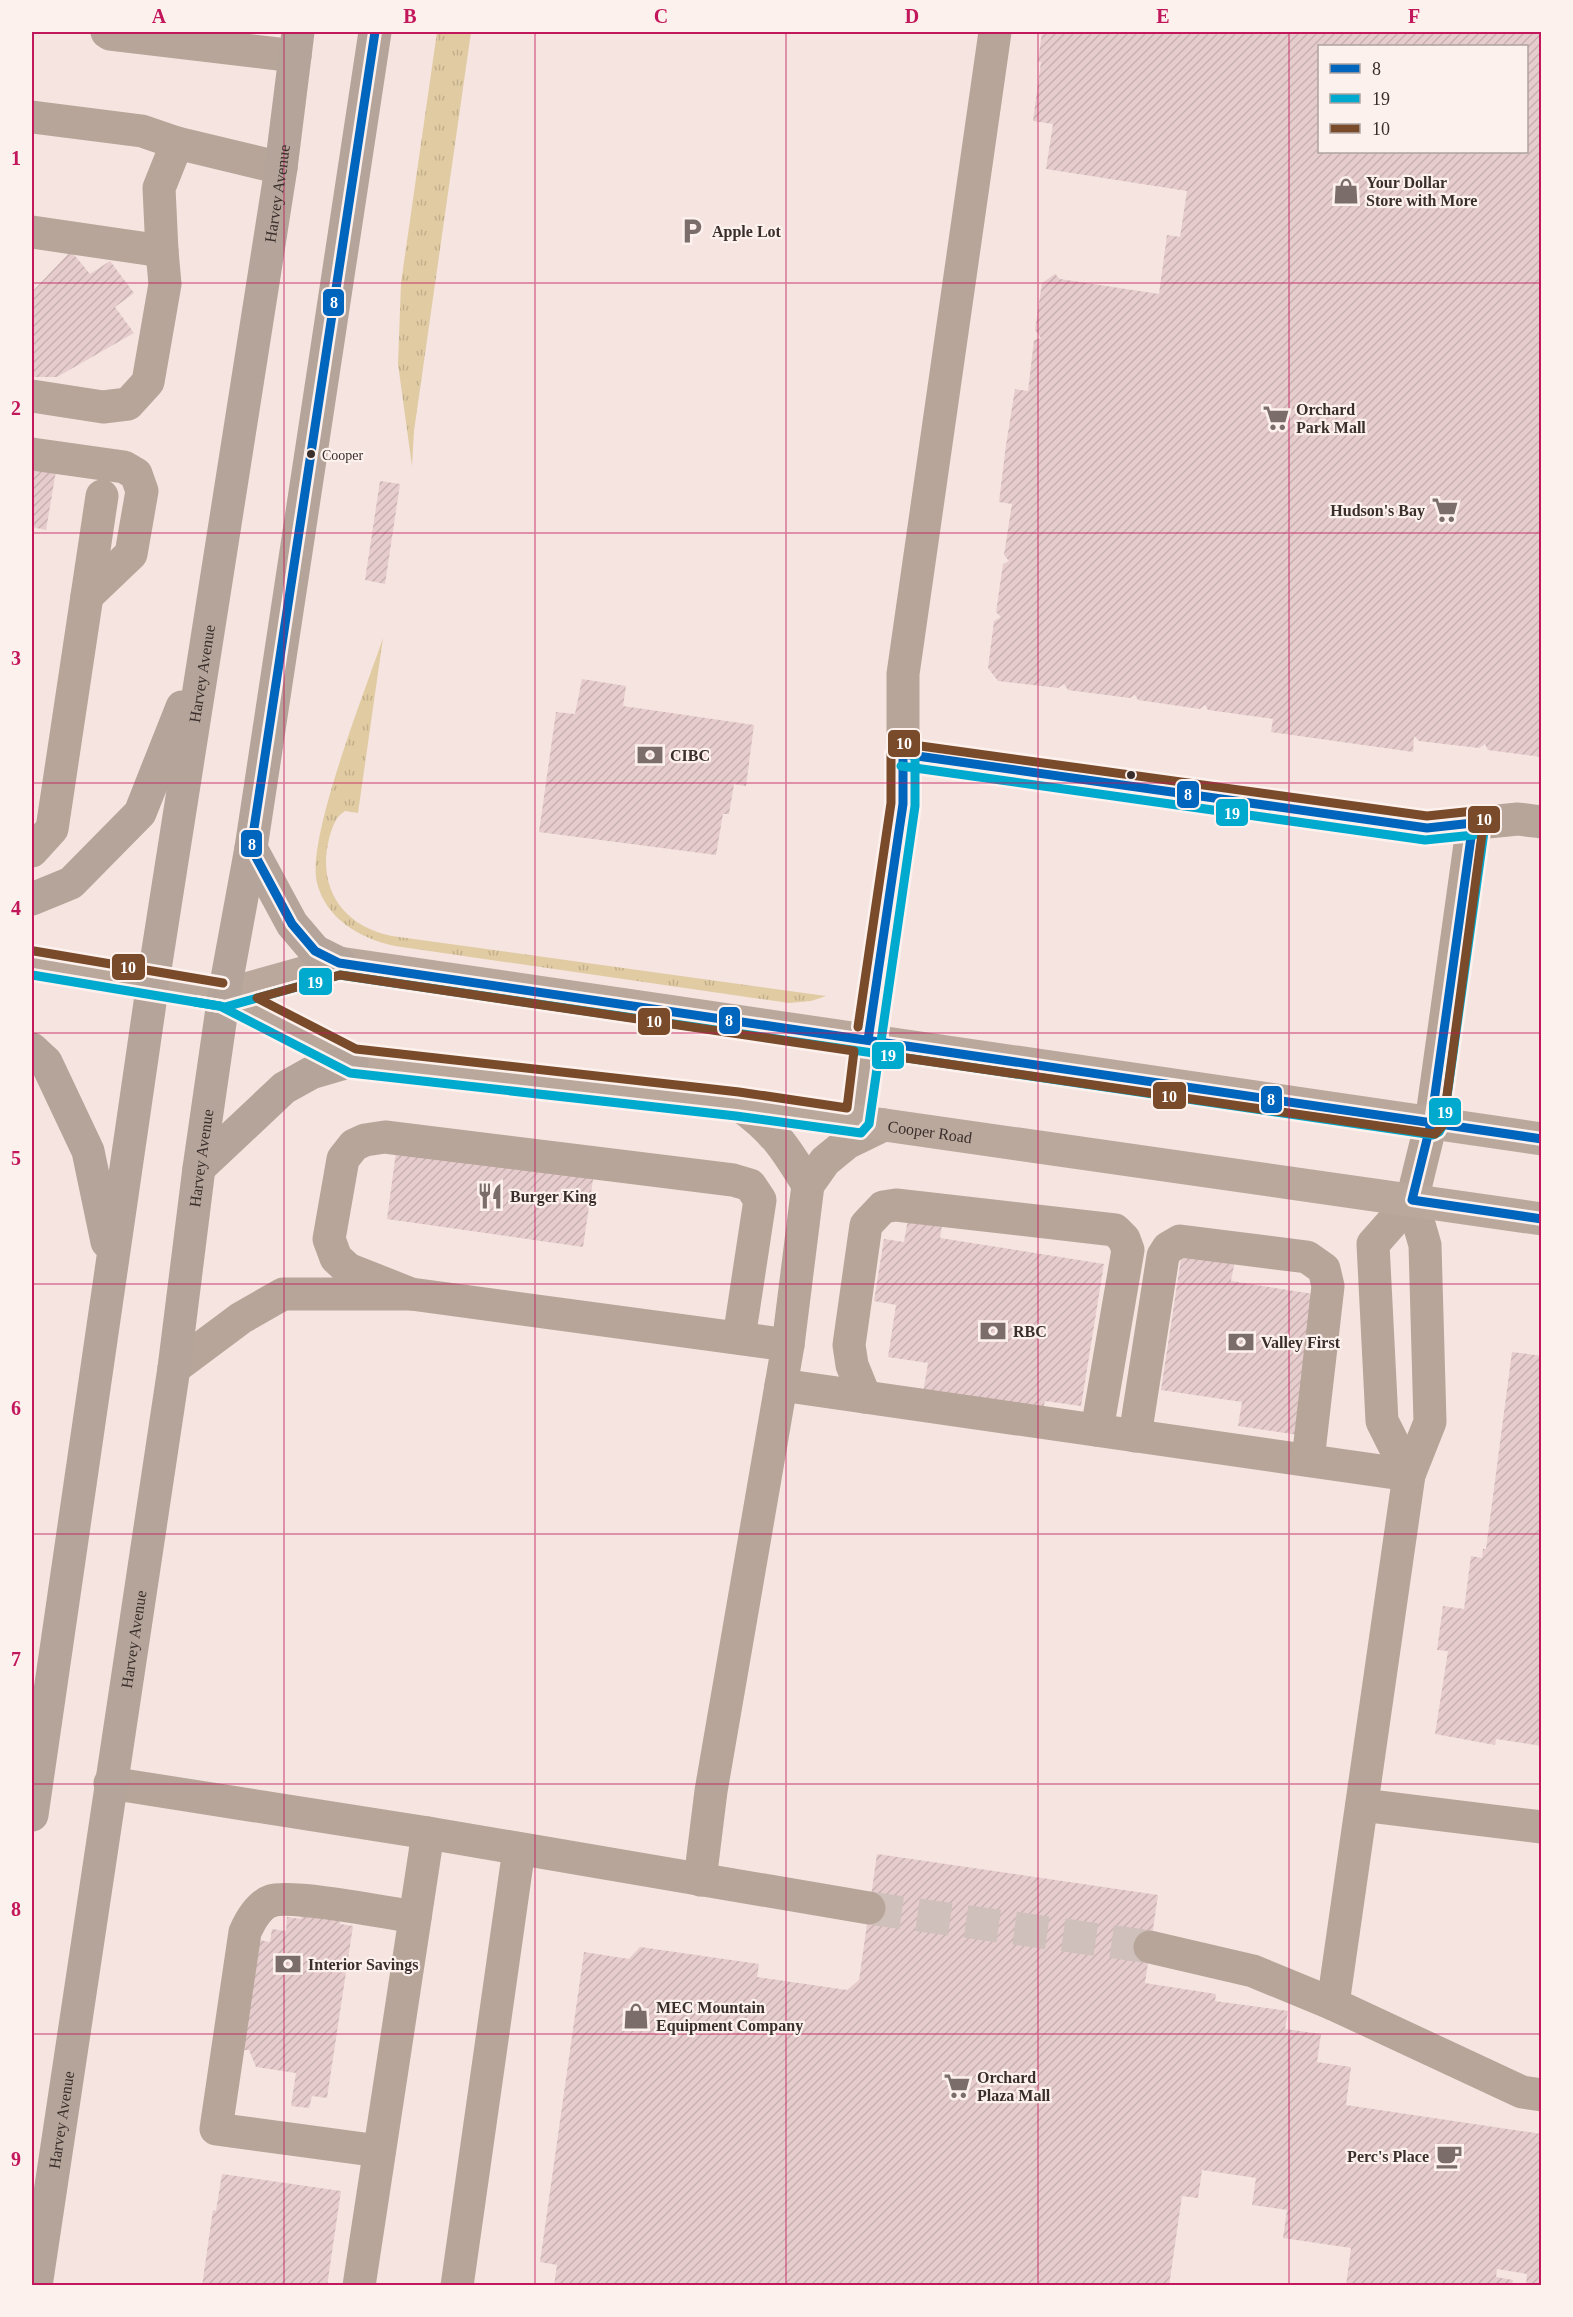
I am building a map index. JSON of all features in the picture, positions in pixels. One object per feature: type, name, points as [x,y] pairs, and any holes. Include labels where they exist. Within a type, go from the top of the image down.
[{"type":"highway","name":"Harvey Avenue","points":[[43,2278],[110,1784],[174,1368],[224,995],[251,848],[375,32]]},
{"type":"highway","name":"Harvey Avenue","points":[[32,1815],[34,1774],[153,982],[281,168],[296,44]]},
{"type":"highway","points":[[32,898],[71,883],[140,813],[204,653]]},
{"type":"highway","points":[[251,848],[292,924],[315,951],[339,963]]},
{"type":"highway","points":[[32,1049],[46,1062],[88,1151],[111,1265]]},
{"type":"highway","points":[[199,1168],[284,1088],[311,1073],[352,1061]]},
{"type":"main road","name":"Cooper Road","points":[[32,963],[224,995],[352,1061],[738,1104],[1542,1219]]},
{"type":"main road","name":"Cooper Road","points":[[224,995],[339,963],[1542,1139]]},
{"type":"lane","points":[[107,32],[110,34],[296,44]]},
{"type":"lane","points":[[700,1880],[711,1791],[788,1345],[808,1185],[825,1161],[871,1124],[868,1040],[903,804],[903,675],[995,32]]},
{"type":"lane","points":[[32,117],[142,131],[177,143],[281,168]]},
{"type":"lane","points":[[32,396],[103,407],[120,405],[128,404],[148,382],[165,284],[159,188],[177,143]]},
{"type":"lane","points":[[32,232],[162,251]]},
{"type":"lane","points":[[32,454],[124,467],[136,474],[141,491],[131,554],[87,596]]},
{"type":"lane","points":[[32,852],[52,830],[102,496]]},
{"type":"lane","points":[[903,754],[1427,828],[1518,819],[1542,822]]},
{"type":"lane","points":[[1409,1475],[1382,1420],[1373,1244],[1412,1200],[1431,1123],[1473,823]]},
{"type":"lane","points":[[738,1104],[766,1124],[786,1149],[808,1185]]},
{"type":"lane","points":[[411,1294],[348,1269],[336,1258],[329,1239],[343,1159],[354,1145],[365,1140],[397,1138],[733,1180],[750,1185],[760,1200],[739,1338]]},
{"type":"lane","points":[[1334,2004],[1409,1475],[1430,1422],[1425,1245],[1412,1200]]},
{"type":"lane","points":[[865,1397],[852,1365],[849,1328],[866,1225],[883,1207],[896,1205],[1115,1230],[1124,1239],[1128,1250],[1097,1430]]},
{"type":"lane","points":[[1136,1436],[1163,1256],[1168,1248],[1180,1241],[1307,1257],[1324,1269],[1328,1286],[1308,1460]]},
{"type":"lane","points":[[174,1368],[242,1317],[283,1293],[411,1294],[788,1345]]},
{"type":"lane","points":[[781,1385],[1409,1475]]},
{"type":"lane","points":[[110,1784],[428,1833],[869,1908]]},
{"type":"lane","points":[[1362,1805],[1542,1827]]},
{"type":"lane","points":[[359,2286],[428,1833]]},
{"type":"lane","points":[[457,2286],[519,1849]]},
{"type":"lane","points":[[380,2151],[216,2129],[245,1932],[252,1917],[271,1901],[296,1900],[415,1917]]},
{"type":"lane","points":[[1150,1947],[1253,1971],[1334,2004],[1522,2092],[1542,2094]]},
{"type":"green space","points":[[437,32],[471,32],[414,431],[412,466],[398,364],[401,283]]},
{"type":"green space","points":[[383,638],[358,813],[345,811],[336,820],[329,839],[326,857],[330,888],[337,902],[347,914],[374,931],[392,936],[826,996],[811,1001],[789,1003],[395,946],[358,932],[337,917],[328,907],[317,883],[316,862],[320,833],[340,763]]},
{"type":"building","name":"Orchard Park Mall","points":[[1042,32],[1542,32],[1542,757],[1488,750],[1485,744],[1479,748],[1419,741],[1414,736],[1413,752],[1271,732],[1273,719],[1208,710],[1205,705],[1200,709],[1138,700],[1135,695],[1130,698],[1068,690],[1064,684],[1058,688],[998,681],[988,668],[994,621],[1001,617],[996,612],[1003,564],[1009,561],[1004,555],[1012,504],[999,502],[1006,445],[1015,389],[1028,391],[1034,340],[1041,338],[1035,330],[1042,283],[1055,274],[1060,279],[1159,294],[1167,235],[1180,237],[1187,191],[1046,169],[1053,124],[1033,121],[1041,62],[1038,62]]},
{"type":"building","points":[[71,251],[90,274],[110,261],[134,293],[115,307],[134,333],[57,377],[32,377],[32,292]]},
{"type":"building","points":[[32,461],[57,465],[46,530],[32,527]]},
{"type":"building","points":[[380,481],[400,484],[385,584],[365,580]]},
{"type":"building","name":"CIBC","points":[[582,679],[626,686],[623,706],[754,725],[746,786],[734,784],[729,814],[723,814],[716,855],[539,832],[556,712],[575,714]]},
{"type":"building","name":"Burger King","points":[[397,1145],[594,1173],[583,1247],[387,1219]]},
{"type":"building","name":"RBC","points":[[910,1207],[944,1213],[940,1238],[1104,1264],[1081,1406],[1045,1401],[1042,1413],[923,1393],[928,1363],[888,1357],[896,1305],[874,1301],[884,1239],[904,1242]]},
{"type":"building","name":"Valley First","points":[[1183,1246],[1236,1255],[1231,1281],[1320,1295],[1299,1435],[1238,1426],[1242,1402],[1161,1390]]},
{"type":"building","points":[[1512,1352],[1542,1356],[1542,1746],[1496,1739],[1495,1745],[1435,1734],[1448,1651],[1437,1650],[1443,1606],[1464,1609],[1471,1556],[1482,1558],[1483,1549],[1486,1549]]},
{"type":"building","name":"Orchard Plaza Mall","points":[[877,1854],[1158,1895],[1145,1983],[1216,1994],[1215,2001],[1288,2011],[1285,2029],[1321,2034],[1317,2062],[1351,2067],[1346,2105],[1542,2134],[1542,2286],[1526,2286],[1527,2274],[1497,2269],[1496,2277],[1513,2280],[1512,2286],[1346,2286],[1351,2248],[1283,2238],[1287,2210],[1252,2205],[1256,2178],[1202,2170],[1198,2198],[1182,2196],[1169,2286],[554,2286],[557,2265],[540,2262],[584,1952],[629,1959],[640,1947],[759,1964],[757,1977],[847,1990],[859,1980]]},
{"type":"building","points":[[303,1908],[341,1914],[340,1924],[353,1926],[327,2098],[312,2096],[309,2108],[291,2106],[296,2073],[256,2067],[249,2050],[242,2050],[259,1940],[270,1942],[272,1929],[286,1931],[287,1917],[301,1919]]},
{"type":"building","points":[[222,2174],[341,2191],[327,2286],[202,2286],[213,2210],[216,2211]]},
{"type":"tunnel","points":[[869,1908],[1150,1947]]},
{"type":"transit line","name":"8","points":[[375,32],[251,848],[292,924],[315,951],[339,963],[1542,1139]]},
{"type":"transit line","name":"10","points":[[858,1027],[891,803],[891,753],[899,743],[1427,816],[1474,811],[1484,819],[1443,1125],[1435,1134],[878,1054]]},
{"type":"transit line","name":"8","points":[[903,754],[1427,828],[1473,823]]},
{"type":"transit line","name":"8","points":[[868,1040],[903,804],[903,754]]},
{"type":"transit line","name":"19","points":[[195,1002],[220,1006],[350,1073],[736,1116],[861,1133],[869,1124],[915,806],[915,754]]},
{"type":"transit line","name":"19","points":[[901,766],[1425,840],[1474,835]]},
{"type":"transit line","name":"8","points":[[1473,823],[1431,1123],[1412,1200],[1542,1219]]},
{"type":"transit line","name":"19","points":[[32,975],[225,1007],[340,975],[1433,1135],[1439,1132],[1443,1125],[1485,825]]},
{"type":"transit line","name":"10","points":[[34,951],[223,983]]},
{"type":"transit line","name":"10","points":[[340,975],[854,1051],[847,1108],[739,1092],[356,1049],[257,998],[340,975]]},
{"type":"place","name":"Your Dollar Store with More","points":[[1346,191]]},
{"type":"place","name":"Apple Lot","points":[[692,231]]},
{"type":"place","name":"Orchard Park Mall","points":[[1276,418]]},
{"type":"place","name":"Cooper","points":[[311,454]]},
{"type":"place","name":"Hudson's Bay","points":[[1445,510]]},
{"type":"place","name":"CIBC","points":[[650,755]]},
{"type":"place","name":"Burger King","points":[[490,1196]]},
{"type":"place","name":"RBC","points":[[993,1331]]},
{"type":"place","name":"Valley First","points":[[1241,1342]]},
{"type":"place","name":"Interior Savings","points":[[288,1964]]},
{"type":"place","name":"MEC Mountain Equipment Company","points":[[636,2016]]},
{"type":"place","name":"Orchard Plaza Mall","points":[[957,2086]]},
{"type":"place","name":"Perc's Place","points":[[1449,2156]]}]
